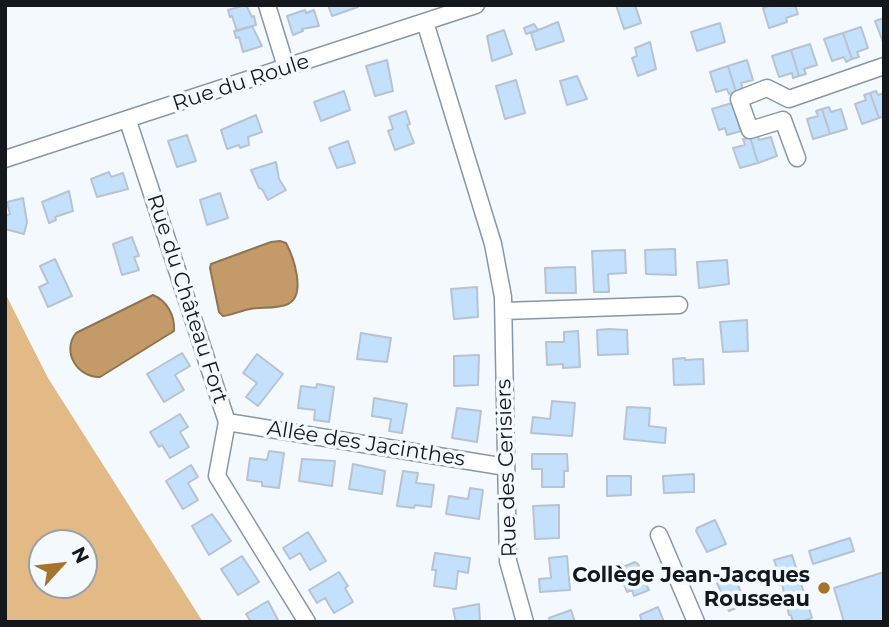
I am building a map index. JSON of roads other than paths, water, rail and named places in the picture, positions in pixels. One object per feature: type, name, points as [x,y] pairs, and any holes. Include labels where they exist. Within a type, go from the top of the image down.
[{"type":"street","points":[[267,5],[286,67]]},
{"type":"street","name":"Rue du Roule","points":[[5,159],[128,121],[476,5]]},
{"type":"street","name":"Rue des Cerisiers","points":[[425,22],[493,244],[503,297],[508,561],[525,622]]},
{"type":"street","points":[[783,120],[750,130],[739,99],[767,88],[789,99],[884,66]]},
{"type":"street","points":[[789,99],[783,120],[797,158]]},
{"type":"street","name":"Rue du Château Fort","points":[[128,121],[227,422],[217,476],[307,622]]},
{"type":"street","points":[[504,311],[679,305]]},
{"type":"street","name":"Allée des Jacinthes","points":[[227,422],[506,467]]},
{"type":"street","points":[[659,535],[696,622]]},
{"type":"place","name":"Collège Jean-Jacques Rousseau","points":[[824,588]]}]
